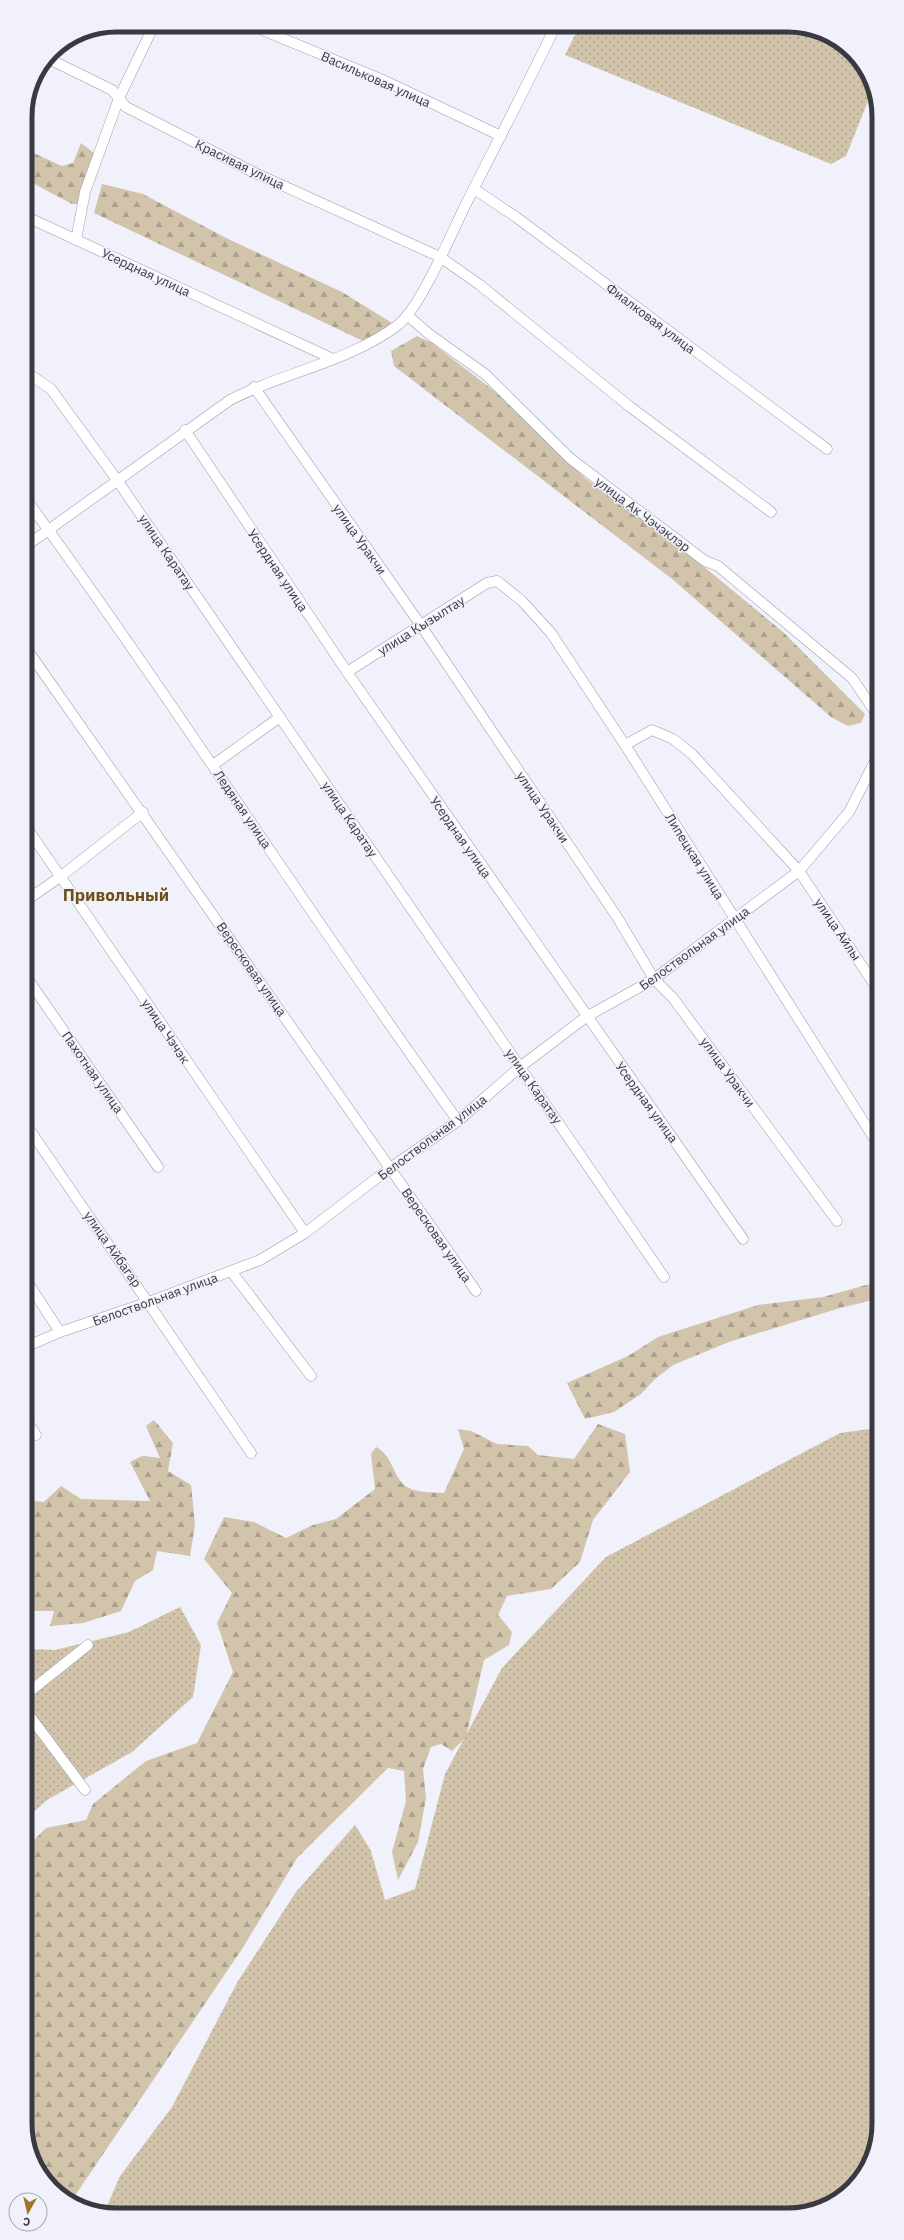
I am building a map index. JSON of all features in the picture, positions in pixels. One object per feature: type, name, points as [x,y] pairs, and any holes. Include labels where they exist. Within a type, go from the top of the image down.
[{"type":"street","points":[[76,240],[85,192],[118,98],[151,32]]},
{"type":"street","name":"Васильковая улица","points":[[267,32],[383,80],[501,136]]},
{"type":"street","points":[[32,542],[185,430],[230,400],[254,387],[333,359],[366,345],[400,324],[407,315],[440,257],[553,32]]},
{"type":"street","name":"Красивая улица","points":[[53,61],[112,90],[126,107],[253,172],[440,257]]},
{"type":"street","name":"Фиалковая улица","points":[[474,188],[516,217],[827,449]]},
{"type":"street","name":"Усердная улица","points":[[32,219],[333,359]]},
{"type":"street","points":[[440,257],[480,284],[629,406],[771,512]]},
{"type":"street","name":"улица Ак Чэчэклэр","points":[[407,315],[430,334],[486,374],[572,459],[706,561],[718,566],[852,678],[872,707]]},
{"type":"street","name":"улица Каратау","points":[[32,376],[51,389],[117,480],[664,1277]]},
{"type":"street","name":"улица Уракчи","points":[[254,387],[420,624],[617,916],[654,979],[673,998],[837,1221]]},
{"type":"street","name":"Усердная улица","points":[[185,430],[347,672],[586,1017],[662,1122],[743,1240]]},
{"type":"street","name":"Ледяная улица","points":[[32,507],[213,765],[392,1030],[458,1121]]},
{"type":"street","name":"улица Кызылтау","points":[[347,672],[420,624],[487,583],[497,581]]},
{"type":"street","name":"Липецкая улица","points":[[497,581],[522,601],[551,633],[625,745],[872,1135]]},
{"type":"street","name":"Вересковая улица","points":[[32,656],[143,812],[476,1291]]},
{"type":"street","points":[[213,765],[280,717]]},
{"type":"street","name":"улица Айлы","points":[[625,745],[652,730],[674,739],[715,777],[799,871],[872,981]]},
{"type":"street","name":"Белоствольная улица","points":[[32,1344],[60,1332],[149,1302],[260,1260],[305,1234],[390,1168],[458,1121],[520,1067],[586,1017],[654,979],[799,871],[849,812],[872,767]]},
{"type":"street","points":[[32,897],[60,877],[143,812]]},
{"type":"street","name":"улица Чэчэк","points":[[32,835],[305,1234]]},
{"type":"street","name":"Пахотная улица","points":[[32,985],[158,1167]]},
{"type":"street","name":"улица Айбагар","points":[[32,1132],[251,1453]]},
{"type":"street","points":[[231,1271],[311,1376]]},
{"type":"street","points":[[32,1289],[60,1332]]},
{"type":"street","points":[[32,1429],[36,1435]]},
{"type":"street","points":[[32,1690],[88,1646]]},
{"type":"street","points":[[32,1719],[85,1790]]},
{"type":"green space","points":[[576,32],[793,32],[815,36],[839,49],[855,65],[861,74],[868,89],[870,97],[846,156],[831,164],[565,55]]},
{"type":"green space","points":[[81,143],[94,153],[85,204],[72,204],[32,183],[32,152],[62,166],[73,163]]},
{"type":"green space","points":[[102,184],[143,194],[226,238],[342,292],[392,323],[383,332],[363,341],[94,213]]},
{"type":"green space","points":[[417,336],[432,343],[516,408],[585,478],[663,533],[783,632],[865,714],[861,723],[848,726],[831,717],[672,579],[394,366],[391,351]]},
{"type":"green space","points":[[872,1283],[872,1300],[840,1308],[729,1342],[673,1365],[654,1380],[641,1394],[614,1412],[585,1419],[567,1383],[628,1356],[658,1337],[758,1305],[823,1297]]},
{"type":"green space","points":[[154,1420],[173,1443],[168,1471],[191,1485],[195,1525],[190,1556],[157,1551],[153,1570],[135,1581],[121,1611],[83,1623],[50,1626],[54,1611],[32,1611],[32,1500],[44,1502],[61,1486],[81,1499],[150,1501],[130,1462],[142,1456],[160,1458],[146,1426]]},
{"type":"green space","points":[[598,1424],[625,1434],[630,1472],[593,1520],[580,1562],[551,1589],[507,1596],[498,1615],[512,1632],[509,1645],[484,1660],[466,1737],[452,1751],[441,1744],[431,1747],[423,1769],[426,1798],[418,1842],[398,1880],[392,1852],[406,1801],[404,1771],[388,1768],[297,1858],[242,1949],[74,2197],[65,2191],[49,2175],[43,2166],[36,2151],[33,2135],[32,1842],[46,1828],[86,1820],[93,1804],[146,1761],[197,1743],[233,1672],[217,1623],[232,1593],[204,1559],[224,1517],[254,1522],[286,1538],[313,1525],[336,1519],[375,1489],[371,1454],[376,1447],[389,1459],[400,1480],[408,1488],[423,1492],[444,1493],[464,1449],[458,1429],[471,1431],[497,1444],[528,1446],[538,1455],[574,1459]]},
{"type":"green space","points":[[872,1429],[872,1885],[868,1896],[872,1896],[872,2124],[868,2151],[855,2175],[835,2194],[815,2204],[788,2208],[107,2207],[120,2176],[172,2107],[238,1981],[296,1892],[355,1825],[371,1851],[385,1900],[415,1889],[445,1774],[502,1668],[606,1557],[840,1433]]},
{"type":"green space","points":[[180,1607],[201,1645],[193,1697],[132,1752],[47,1800],[32,1813],[32,1649],[55,1650],[129,1632]]},
{"type":"district","name":"Привольный","points":[[116,895]]}]
